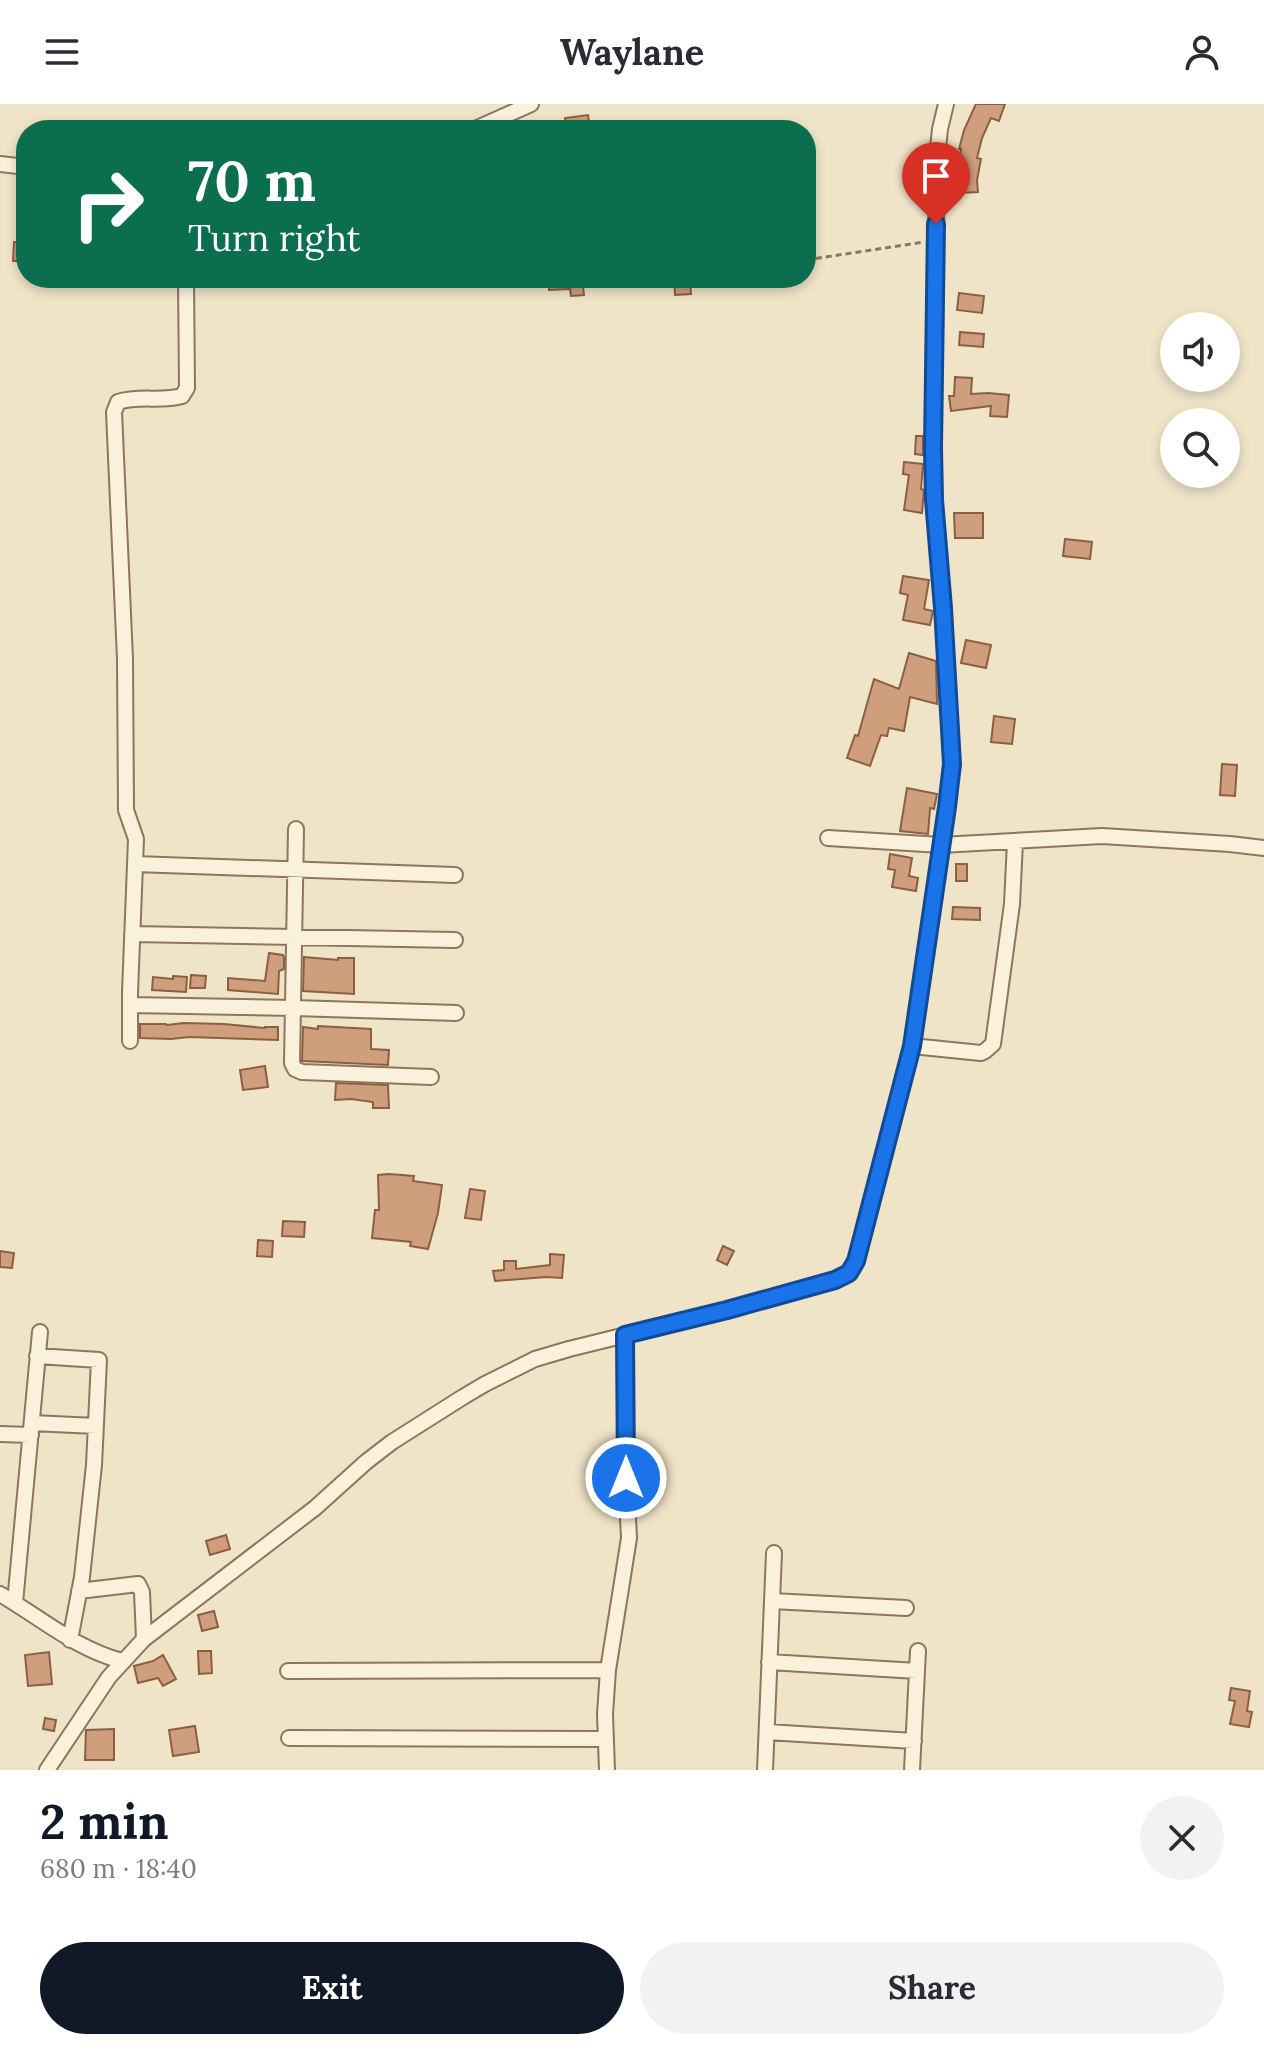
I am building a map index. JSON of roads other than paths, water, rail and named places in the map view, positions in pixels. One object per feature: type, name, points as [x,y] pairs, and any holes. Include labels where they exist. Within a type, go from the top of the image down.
[{"type":"street","points":[[495,120],[531,104]]},
{"type":"street","points":[[47,1770],[98,1692],[144,1639],[315,1508],[392,1442],[485,1384],[535,1359],[835,1280],[849,1273],[856,1261],[912,1046],[952,764],[933,448],[935,240],[940,129],[946,104]]},
{"type":"street","points":[[130,1041],[136,839],[126,810],[125,659],[114,412],[118,402],[127,399],[172,399],[182,396],[187,388],[186,288]]},
{"type":"street","points":[[296,829],[292,1063],[295,1069],[302,1072],[431,1077]]},
{"type":"street","points":[[828,838],[941,845],[1102,836],[1264,848]]},
{"type":"street","points":[[912,1046],[981,1053],[993,1044],[1012,904],[1015,842]]},
{"type":"street","points":[[135,864],[455,875]]},
{"type":"street","points":[[132,934],[455,940]]},
{"type":"street","points":[[130,1005],[456,1013]]},
{"type":"street","points":[[15,1603],[40,1332]]},
{"type":"street","points":[[607,1770],[605,1714],[608,1670],[629,1538],[625,1335]]},
{"type":"street","points":[[37,1356],[99,1360],[94,1465],[70,1640]]},
{"type":"street","points":[[0,1434],[31,1429],[96,1426]]},
{"type":"street","points":[[765,1770],[774,1553]]},
{"type":"street","points":[[79,1591],[138,1584],[142,1592],[144,1639]]},
{"type":"street","points":[[0,1594],[70,1640],[100,1655],[122,1661]]},
{"type":"street","points":[[772,1601],[906,1608]]},
{"type":"street","points":[[912,1770],[918,1651]]},
{"type":"street","points":[[769,1662],[917,1671]]},
{"type":"street","points":[[288,1671],[608,1670]]},
{"type":"street","points":[[767,1732],[914,1741]]},
{"type":"street","points":[[289,1738],[606,1739]]}]
